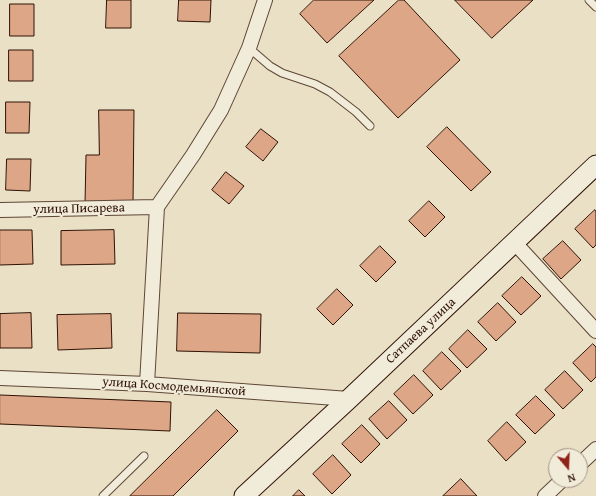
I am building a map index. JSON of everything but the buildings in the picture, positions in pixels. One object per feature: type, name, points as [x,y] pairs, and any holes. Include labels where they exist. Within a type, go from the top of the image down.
[{"type":"street","points":[[147,384],[158,207],[221,110],[249,48],[266,0]]},
{"type":"street","name":"Сатпаева улица","points":[[244,496],[349,399],[596,164]]},
{"type":"street","name":"улица Писарева","points":[[0,210],[158,207]]},
{"type":"street","points":[[514,242],[596,332]]},
{"type":"street","name":"улица Космодемьянской","points":[[0,378],[147,384],[349,399]]},
{"type":"street","points":[[588,456],[596,449]]},
{"type":"street","points":[[545,496],[554,488]]},
{"type":"lane","points":[[589,0],[596,7]]},
{"type":"lane","points":[[249,48],[282,74],[314,84],[330,92],[356,112],[370,126]]},
{"type":"lane","points":[[103,496],[144,456]]}]
